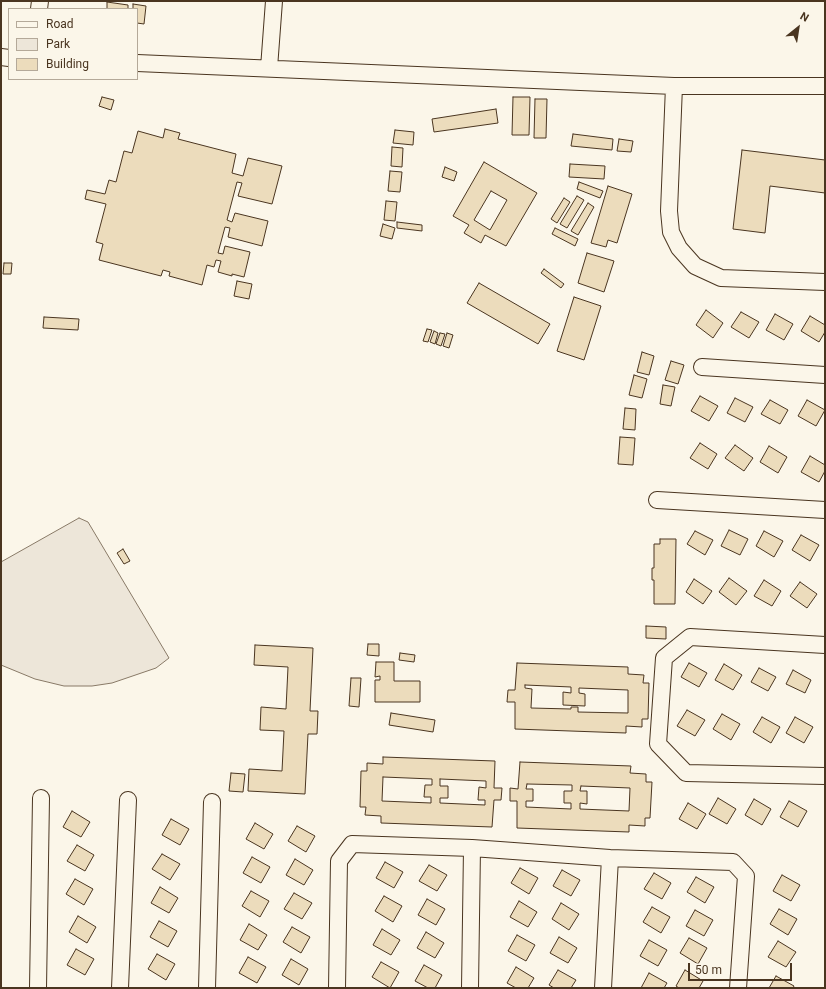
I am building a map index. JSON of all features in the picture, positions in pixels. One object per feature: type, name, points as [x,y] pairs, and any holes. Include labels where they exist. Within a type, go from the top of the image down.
[{"type":"street","points":[[269,68],[274,1]]},
{"type":"street","points":[[138,63],[674,86],[825,86]]},
{"type":"street","points":[[674,86],[669,211],[671,232],[679,248],[695,266],[721,278],[825,282]]},
{"type":"street","points":[[702,366],[825,375]]},
{"type":"street","points":[[657,500],[825,510]]},
{"type":"street","points":[[825,644],[690,637],[664,658],[658,744],[686,773],[825,776]]},
{"type":"street","points":[[38,988],[41,798]]},
{"type":"street","points":[[120,988],[128,800]]},
{"type":"street","points":[[207,988],[212,802]]},
{"type":"street","points":[[337,988],[339,861],[352,844],[472,848],[610,858],[733,862],[746,876],[738,988]]},
{"type":"street","points":[[470,988],[472,848]]},
{"type":"street","points":[[604,988],[610,858]]},
{"type":"green space","points":[[79,518],[88,522],[169,658],[156,668],[112,683],[92,686],[64,686],[35,679],[1,665],[1,562]]},
{"type":"building","points":[[107,2],[128,5],[128,8],[107,8]]},
{"type":"building","points":[[133,4],[146,6],[144,24],[138,23],[138,8],[133,8]]},
{"type":"building","points":[[102,97],[114,100],[111,110],[99,106]]},
{"type":"building","points":[[513,97],[530,97],[529,135],[512,135]]},
{"type":"building","points":[[535,99],[547,99],[546,138],[534,138]]},
{"type":"building","points":[[496,109],[498,123],[434,132],[432,119]]},
{"type":"building","points":[[165,129],[180,133],[178,139],[236,154],[232,173],[243,176],[248,158],[282,166],[272,204],[238,196],[242,183],[237,182],[227,220],[232,222],[235,213],[268,221],[262,246],[228,237],[230,228],[225,227],[218,253],[223,254],[225,246],[250,252],[244,277],[232,274],[232,276],[218,272],[221,261],[216,260],[214,267],[207,265],[202,285],[169,276],[170,272],[163,270],[161,276],[99,260],[103,244],[96,242],[106,204],[85,199],[87,190],[105,194],[109,180],[116,182],[124,151],[132,153],[138,131],[163,138]]},
{"type":"building","points":[[395,130],[414,132],[413,145],[393,143]]},
{"type":"building","points":[[573,134],[613,139],[612,150],[571,146]]},
{"type":"building","points":[[619,139],[633,141],[631,152],[617,151]]},
{"type":"building","points":[[392,147],[403,148],[402,167],[391,166]]},
{"type":"building","points":[[742,150],[825,160],[825,193],[770,186],[765,233],[733,229]]},
{"type":"building","points":[[484,162],[537,193],[506,246],[485,235],[481,243],[464,233],[469,225],[453,216]],"holes":[[[491,191],[507,200],[490,230],[474,220]]]},
{"type":"building","points":[[570,164],[605,166],[604,179],[569,177]]},
{"type":"building","points":[[445,167],[457,172],[454,181],[442,177]]},
{"type":"building","points":[[390,171],[402,172],[400,192],[388,191]]},
{"type":"building","points":[[579,182],[603,191],[600,198],[577,189]]},
{"type":"building","points":[[608,186],[632,194],[617,243],[608,240],[606,247],[591,243]]},
{"type":"building","points":[[577,196],[584,200],[567,228],[560,224]]},
{"type":"building","points":[[564,198],[570,202],[557,223],[551,219]]},
{"type":"building","points":[[386,201],[397,202],[395,221],[384,220]]},
{"type":"building","points":[[588,203],[594,207],[578,235],[571,231]]},
{"type":"building","points":[[397,222],[422,225],[422,231],[397,228]]},
{"type":"building","points":[[383,224],[395,228],[392,239],[380,236]]},
{"type":"building","points":[[555,228],[578,239],[575,246],[552,234]]},
{"type":"building","points":[[587,253],[614,261],[604,292],[578,283]]},
{"type":"building","points":[[4,263],[12,263],[11,274],[3,274]]},
{"type":"building","points":[[544,269],[564,284],[561,288],[541,273]]},
{"type":"building","points":[[237,281],[252,284],[249,299],[234,296]]},
{"type":"building","points":[[479,283],[550,324],[538,344],[467,303]]},
{"type":"building","points":[[574,297],[601,306],[584,360],[557,351]]},
{"type":"building","points":[[706,310],[723,323],[713,338],[696,325]]},
{"type":"building","points":[[741,312],[759,322],[749,338],[731,327]]},
{"type":"building","points":[[775,314],[793,324],[784,340],[766,330]]},
{"type":"building","points":[[810,316],[825,325],[825,332],[819,342],[801,331]]},
{"type":"building","points":[[44,317],[79,319],[78,330],[43,328]]},
{"type":"building","points":[[427,329],[432,330],[428,342],[423,341]]},
{"type":"building","points":[[434,331],[438,333],[435,344],[430,342]]},
{"type":"building","points":[[440,333],[445,334],[441,346],[436,344]]},
{"type":"building","points":[[447,333],[453,335],[449,348],[443,346]]},
{"type":"building","points":[[642,352],[654,356],[649,375],[637,372]]},
{"type":"building","points":[[671,361],[684,365],[678,384],[665,380]]},
{"type":"building","points":[[634,375],[647,379],[642,398],[629,395]]},
{"type":"building","points":[[663,385],[675,387],[671,406],[660,404]]},
{"type":"building","points":[[700,396],[718,406],[709,421],[691,411]]},
{"type":"building","points":[[735,398],[753,407],[745,422],[727,413]]},
{"type":"building","points":[[770,400],[788,410],[780,424],[761,414]]},
{"type":"building","points":[[807,400],[825,410],[816,426],[798,416]]},
{"type":"building","points":[[625,408],[636,409],[635,430],[623,429]]},
{"type":"building","points":[[620,437],[635,438],[633,465],[618,464]]},
{"type":"building","points":[[700,443],[717,454],[708,469],[690,458]]},
{"type":"building","points":[[735,445],[753,458],[744,471],[725,458]]},
{"type":"building","points":[[769,446],[787,457],[778,473],[760,462]]},
{"type":"building","points":[[810,456],[825,465],[825,471],[819,482],[801,472]]},
{"type":"building","points":[[729,530],[748,539],[740,555],[721,546]]},
{"type":"building","points":[[695,531],[713,540],[705,555],[687,544]]},
{"type":"building","points":[[764,531],[783,541],[774,557],[756,546]]},
{"type":"building","points":[[801,535],[819,545],[810,561],[792,550]]},
{"type":"building","points":[[660,539],[676,539],[675,604],[654,604],[654,580],[652,580],[652,568],[654,568],[654,544],[660,544]]},
{"type":"building","points":[[123,549],[130,561],[124,564],[117,553]]},
{"type":"building","points":[[729,578],[747,591],[736,605],[719,592]]},
{"type":"building","points":[[694,579],[712,591],[703,604],[686,592]]},
{"type":"building","points":[[764,580],[781,591],[772,606],[754,596]]},
{"type":"building","points":[[800,582],[817,594],[807,608],[790,596]]},
{"type":"building","points":[[646,626],[666,627],[666,639],[646,638]]},
{"type":"building","points":[[368,644],[379,644],[379,656],[367,655]]},
{"type":"building","points":[[255,645],[313,648],[310,711],[318,711],[317,734],[308,734],[305,794],[248,791],[249,769],[282,771],[284,731],[260,730],[261,707],[286,709],[288,667],[254,665]]},
{"type":"building","points":[[400,653],[415,655],[414,662],[399,660]]},
{"type":"building","points":[[376,662],[394,662],[394,681],[420,681],[420,702],[375,702],[375,680],[380,680],[380,676],[375,677]]},
{"type":"building","points":[[517,663],[628,667],[628,674],[644,675],[643,683],[649,683],[648,719],[642,719],[642,727],[626,726],[626,733],[515,729],[515,702],[507,702],[508,690],[515,690]],"holes":[[[525,685],[571,687],[571,693],[563,692],[563,705],[585,706],[585,694],[579,693],[579,688],[628,690],[628,713],[578,712],[578,707],[571,707],[571,709],[531,708],[532,689],[525,688]]]},
{"type":"building","points":[[689,663],[707,673],[699,687],[681,677]]},
{"type":"building","points":[[724,664],[742,675],[733,690],[715,680]]},
{"type":"building","points":[[759,668],[776,677],[768,691],[751,682]]},
{"type":"building","points":[[793,670],[811,680],[805,693],[786,684]]},
{"type":"building","points":[[351,678],[361,678],[359,707],[349,706]]},
{"type":"building","points":[[687,710],[705,720],[695,736],[677,726]]},
{"type":"building","points":[[391,713],[435,720],[433,732],[389,725]]},
{"type":"building","points":[[722,714],[740,724],[731,740],[713,729]]},
{"type":"building","points":[[762,717],[780,727],[771,743],[753,732]]},
{"type":"building","points":[[795,717],[813,727],[804,743],[786,733]]},
{"type":"building","points":[[383,757],[495,761],[494,788],[502,788],[501,800],[494,800],[492,827],[381,823],[381,816],[365,815],[366,807],[360,807],[361,771],[367,771],[367,763],[383,764]],"holes":[[[383,777],[432,779],[432,785],[425,785],[424,797],[431,797],[431,803],[382,801]],[[440,779],[486,781],[486,788],[479,787],[478,800],[485,800],[485,805],[440,803],[440,798],[448,798],[448,786],[440,786]]]},
{"type":"building","points":[[520,762],[631,766],[630,773],[646,774],[646,782],[652,782],[650,818],[645,818],[645,826],[629,825],[629,832],[517,828],[517,801],[510,801],[510,788],[518,789]],"holes":[[[527,784],[572,785],[572,791],[564,791],[564,803],[571,803],[571,809],[526,807],[526,801],[533,801],[533,789],[526,789]],[[581,786],[630,788],[629,811],[580,809],[580,803],[587,804],[587,791],[580,791]]]},
{"type":"building","points":[[231,773],[245,774],[243,792],[229,791]]},
{"type":"building","points":[[718,798],[736,809],[727,824],[709,814]]},
{"type":"building","points":[[754,799],[771,809],[762,825],[745,815]]},
{"type":"building","points":[[789,801],[807,811],[798,827],[780,817]]},
{"type":"building","points":[[688,803],[706,814],[697,829],[679,819]]},
{"type":"building","points":[[72,811],[90,822],[81,837],[63,827]]},
{"type":"building","points":[[171,819],[189,829],[180,845],[162,835]]},
{"type":"building","points":[[255,823],[273,834],[264,849],[246,839]]},
{"type":"building","points":[[297,826],[315,836],[306,852],[288,841]]},
{"type":"building","points":[[77,845],[94,855],[85,871],[67,861]]},
{"type":"building","points":[[162,854],[180,864],[170,880],[152,869]]},
{"type":"building","points":[[252,857],[270,867],[261,883],[243,873]]},
{"type":"building","points":[[295,859],[313,870],[304,885],[286,875]]},
{"type":"building","points":[[385,862],[403,872],[394,888],[376,878]]},
{"type":"building","points":[[429,865],[447,875],[437,891],[419,881]]},
{"type":"building","points":[[520,868],[538,878],[529,894],[511,883]]},
{"type":"building","points":[[562,870],[580,880],[571,896],[553,886]]},
{"type":"building","points":[[654,873],[671,883],[662,899],[644,889]]},
{"type":"building","points":[[782,875],[800,885],[791,901],[773,891]]},
{"type":"building","points":[[696,877],[714,887],[705,903],[687,892]]},
{"type":"building","points":[[75,879],[93,889],[84,905],[66,894]]},
{"type":"building","points":[[160,887],[178,898],[169,913],[151,903]]},
{"type":"building","points":[[251,891],[269,901],[260,917],[242,906]]},
{"type":"building","points":[[294,893],[312,903],[302,919],[284,909]]},
{"type":"building","points":[[384,896],[402,906],[393,922],[375,911]]},
{"type":"building","points":[[427,899],[445,909],[436,925],[418,915]]},
{"type":"building","points":[[519,901],[537,912],[528,927],[510,917]]},
{"type":"building","points":[[561,903],[579,914],[569,930],[552,919]]},
{"type":"building","points":[[652,907],[670,917],[661,933],[643,922]]},
{"type":"building","points":[[779,909],[797,919],[788,935],[770,924]]},
{"type":"building","points":[[695,910],[713,920],[704,936],[686,926]]},
{"type":"building","points":[[78,916],[96,927],[87,943],[69,932]]},
{"type":"building","points":[[159,921],[177,931],[168,947],[150,937]]},
{"type":"building","points":[[249,924],[267,935],[258,950],[240,940]]},
{"type":"building","points":[[292,927],[310,937],[301,953],[283,942]]},
{"type":"building","points":[[382,929],[400,940],[391,955],[373,945]]},
{"type":"building","points":[[426,932],[444,943],[435,958],[417,948]]},
{"type":"building","points":[[517,935],[535,945],[526,961],[508,951]]},
{"type":"building","points":[[559,937],[577,948],[568,963],[550,953]]},
{"type":"building","points":[[689,938],[707,948],[698,964],[680,953]]},
{"type":"building","points":[[649,940],[667,950],[658,966],[640,956]]},
{"type":"building","points":[[778,941],[796,952],[786,967],[768,957]]},
{"type":"building","points":[[76,949],[94,959],[85,975],[67,965]]},
{"type":"building","points":[[157,954],[175,964],[166,980],[148,969]]},
{"type":"building","points":[[248,957],[266,967],[257,983],[239,973]]},
{"type":"building","points":[[291,959],[308,969],[299,985],[282,975]]},
{"type":"building","points":[[381,962],[399,972],[390,988],[372,977]]},
{"type":"building","points":[[424,965],[442,975],[435,988],[428,988],[415,981]]},
{"type":"building","points":[[516,967],[534,978],[528,988],[516,988],[507,983]]},
{"type":"building","points":[[558,970],[576,980],[571,988],[554,988],[549,985]]},
{"type":"building","points":[[685,970],[703,981],[699,988],[679,988],[676,986]]},
{"type":"building","points":[[649,973],[667,983],[664,988],[641,988]]},
{"type":"building","points":[[776,976],[794,986],[793,988],[769,988]]}]
